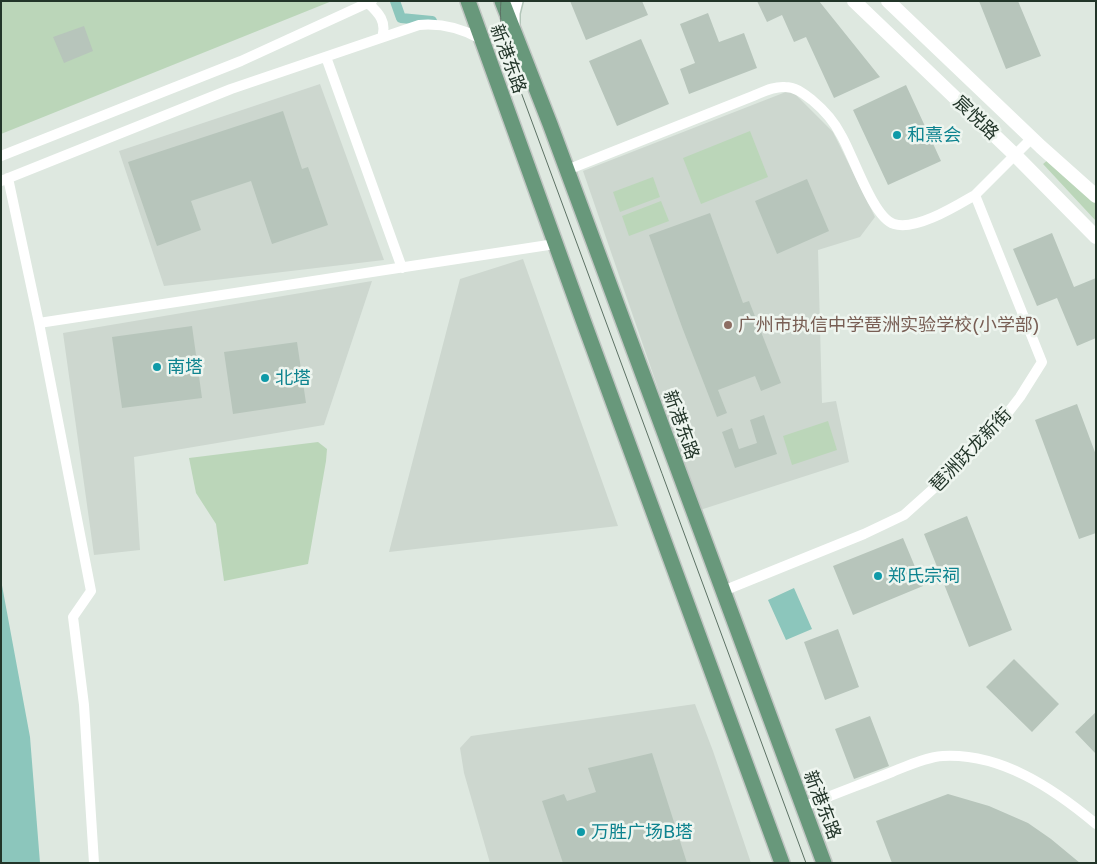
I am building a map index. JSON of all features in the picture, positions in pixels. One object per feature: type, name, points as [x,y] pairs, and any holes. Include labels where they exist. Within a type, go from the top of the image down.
[{"type":"main road","name":"新港东路","points":[[468,1],[782,863]]},
{"type":"main road","name":"新港东路","points":[[502,1],[567,170],[824,863]]},
{"type":"main road","points":[[512,26],[512,13],[516,1]]},
{"type":"street","name":"宸悦路","points":[[854,1],[1015,155],[1096,237]]},
{"type":"street","name":"宸悦路","points":[[888,1],[1096,196]]},
{"type":"street","points":[[1,156],[241,61],[370,2],[383,22],[384,31],[382,37]]},
{"type":"street","points":[[94,863],[84,705],[73,617],[91,591],[39,323],[5,179],[213,96],[419,25],[430,24],[461,30],[481,39]]},
{"type":"street","points":[[326,57],[402,268]]},
{"type":"street","points":[[567,170],[770,89],[785,87],[798,90],[821,108],[832,121],[848,148],[876,209],[885,220],[905,226],[945,211],[975,195],[1032,138]]},
{"type":"street","name":"琶洲跃龙新街","points":[[723,591],[864,534],[904,515],[962,463],[993,432],[1020,397],[1042,362],[975,195]]},
{"type":"street","points":[[39,323],[555,244]]},
{"type":"street","points":[[803,807],[914,764],[941,756],[971,757],[998,764],[1026,775],[1054,791],[1096,824]]},
{"type":"shaded area","points":[[320,84],[384,260],[164,286],[119,151]]},
{"type":"shaded area","name":"广州市执信中学琶洲实验学校(小学部)","points":[[791,90],[833,132],[875,217],[860,237],[818,250],[822,403],[836,401],[849,462],[700,510],[583,171]]},
{"type":"shaded area","points":[[523,259],[618,526],[389,552],[460,279]]},
{"type":"shaded area","points":[[372,281],[324,425],[134,457],[140,550],[94,555],[63,333]]},
{"type":"shaded area","points":[[695,704],[751,863],[490,863],[464,773],[460,748],[471,736]]},
{"type":"green space","points":[[1,1],[332,1],[1,134]]},
{"type":"green space","points":[[750,131],[768,177],[701,204],[683,158]]},
{"type":"green space","points":[[1049,159],[1096,201],[1096,221],[1043,164]]},
{"type":"green space","points":[[653,177],[660,197],[620,212],[613,192]]},
{"type":"green space","points":[[661,201],[669,221],[629,236],[622,216]]},
{"type":"green space","points":[[828,421],[837,450],[792,465],[783,436]]},
{"type":"green space","points":[[318,442],[327,449],[308,564],[224,581],[216,524],[196,493],[189,458]]},
{"type":"water","points":[[1,580],[30,737],[40,863],[1,863]]},
{"type":"water","points":[[794,588],[812,629],[786,640],[768,600]]},
{"type":"building","points":[[570,1],[642,1],[648,15],[586,40]]},
{"type":"building","points":[[757,1],[819,1],[880,77],[834,98],[806,37],[794,42],[782,15],[767,22]]},
{"type":"building","points":[[979,1],[1018,1],[1041,56],[1006,69]]},
{"type":"building","points":[[708,13],[719,42],[744,33],[757,68],[689,94],[680,69],[695,63],[680,24]]},
{"type":"building","points":[[84,26],[93,51],[64,63],[53,37]]},
{"type":"building","points":[[641,39],[669,104],[617,126],[589,61]]},
{"type":"building","name":"和熹会","points":[[906,85],[941,161],[888,185],[853,110]]},
{"type":"building","points":[[283,111],[302,169],[308,167],[328,225],[272,244],[251,181],[191,201],[201,230],[157,246],[128,162]]},
{"type":"building","points":[[807,179],[829,231],[777,254],[755,201]]},
{"type":"building","points":[[710,213],[743,303],[749,301],[781,383],[761,391],[755,376],[718,390],[727,413],[717,417],[649,235]]},
{"type":"building","points":[[1052,233],[1074,287],[1096,278],[1096,338],[1077,346],[1057,298],[1037,306],[1013,249]]},
{"type":"building","name":"南塔","points":[[192,326],[202,398],[122,408],[112,337]]},
{"type":"building","name":"北塔","points":[[297,342],[306,403],[233,414],[224,352]]},
{"type":"building","points":[[1077,404],[1096,455],[1096,533],[1079,539],[1035,420]]},
{"type":"building","points":[[764,415],[777,454],[735,468],[722,432],[732,428],[739,449],[757,443],[750,420]]},
{"type":"building","points":[[967,516],[1012,630],[969,647],[924,534]]},
{"type":"building","name":"郑氏宗祠","points":[[903,538],[923,586],[853,615],[833,566]]},
{"type":"building","points":[[838,629],[859,687],[825,700],[804,642]]},
{"type":"building","points":[[1014,659],[1059,704],[1032,732],[986,687]]},
{"type":"building","points":[[1096,712],[1096,754],[1075,732]]},
{"type":"building","points":[[870,716],[889,766],[854,779],[835,729]]},
{"type":"building","points":[[652,753],[687,863],[563,863],[542,801],[564,794],[567,801],[596,792],[588,768]]},
{"type":"building","points":[[948,794],[989,806],[1028,823],[1080,863],[892,863],[876,821]]},
{"type":"waterway","points":[[395,1],[401,18],[432,21]]},
{"type":"tram line","points":[[501,1],[502,33],[511,64],[806,863]]},
{"type":"place","name":"和熹会","points":[[897,135]]},
{"type":"place","name":"广州市执信中学琶洲实验学校(小学部)","points":[[728,325]]},
{"type":"place","name":"南塔","points":[[157,367]]},
{"type":"place","name":"北塔","points":[[265,378]]},
{"type":"place","name":"郑氏宗祠","points":[[878,576]]},
{"type":"place","name":"万胜广场B塔","points":[[581,832]]}]
